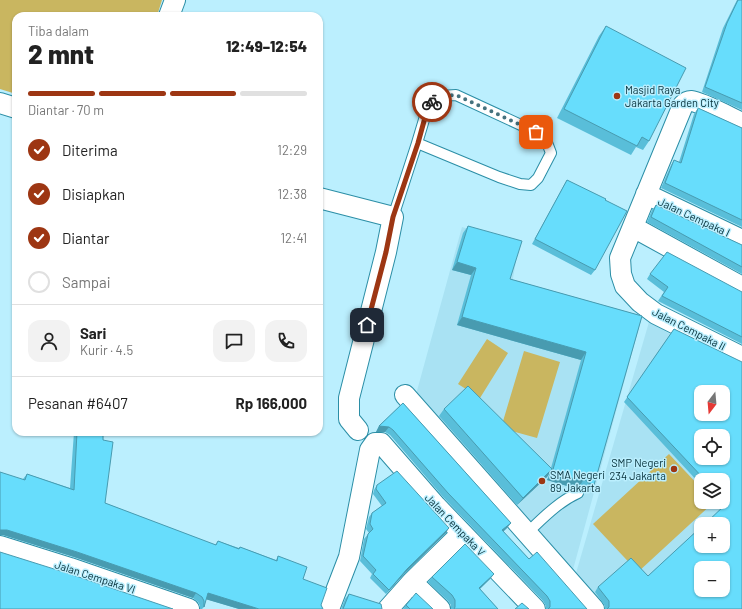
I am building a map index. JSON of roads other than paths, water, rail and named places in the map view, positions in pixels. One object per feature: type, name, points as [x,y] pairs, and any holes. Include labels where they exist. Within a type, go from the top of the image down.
[{"type":"street","points":[[170,12],[175,0]]},
{"type":"street","name":"Jalan Cempaka II","points":[[741,355],[656,314],[640,302],[625,286],[621,274],[620,258],[683,105],[686,102],[691,101],[742,123]]},
{"type":"street","points":[[0,103],[12,107]]},
{"type":"street","name":"Jalan Cempaka I","points":[[646,194],[742,240]]},
{"type":"street","points":[[323,199],[393,217],[386,252],[349,398],[349,418],[358,430]]},
{"type":"street","points":[[633,227],[742,287]]},
{"type":"street","points":[[406,396],[594,609]]},
{"type":"street","name":"Jalan Cempaka V","points":[[330,609],[349,557],[370,450],[375,443],[381,443],[436,506],[534,609]]},
{"type":"street","points":[[388,609],[412,582],[462,533]]},
{"type":"street","name":"Jalan Cempaka VI","points":[[0,546],[70,568],[189,609]]},
{"type":"street","points":[[412,582],[440,609]]},
{"type":"lane","points":[[393,217],[418,143],[429,103],[441,96],[456,95],[536,132],[546,140],[551,153],[538,178],[531,185],[520,184],[499,177],[418,143]]},
{"type":"lane","points":[[527,533],[546,514],[569,497],[578,493]]},
{"type":"place","name":"Masjid Raya Jakarta Garden City","points":[[617,96]]},
{"type":"place","name":"SMP Negeri 234 Jakarta","points":[[674,469]]},
{"type":"place","name":"SMA Negeri 89 Jakarta","points":[[542,481]]}]
